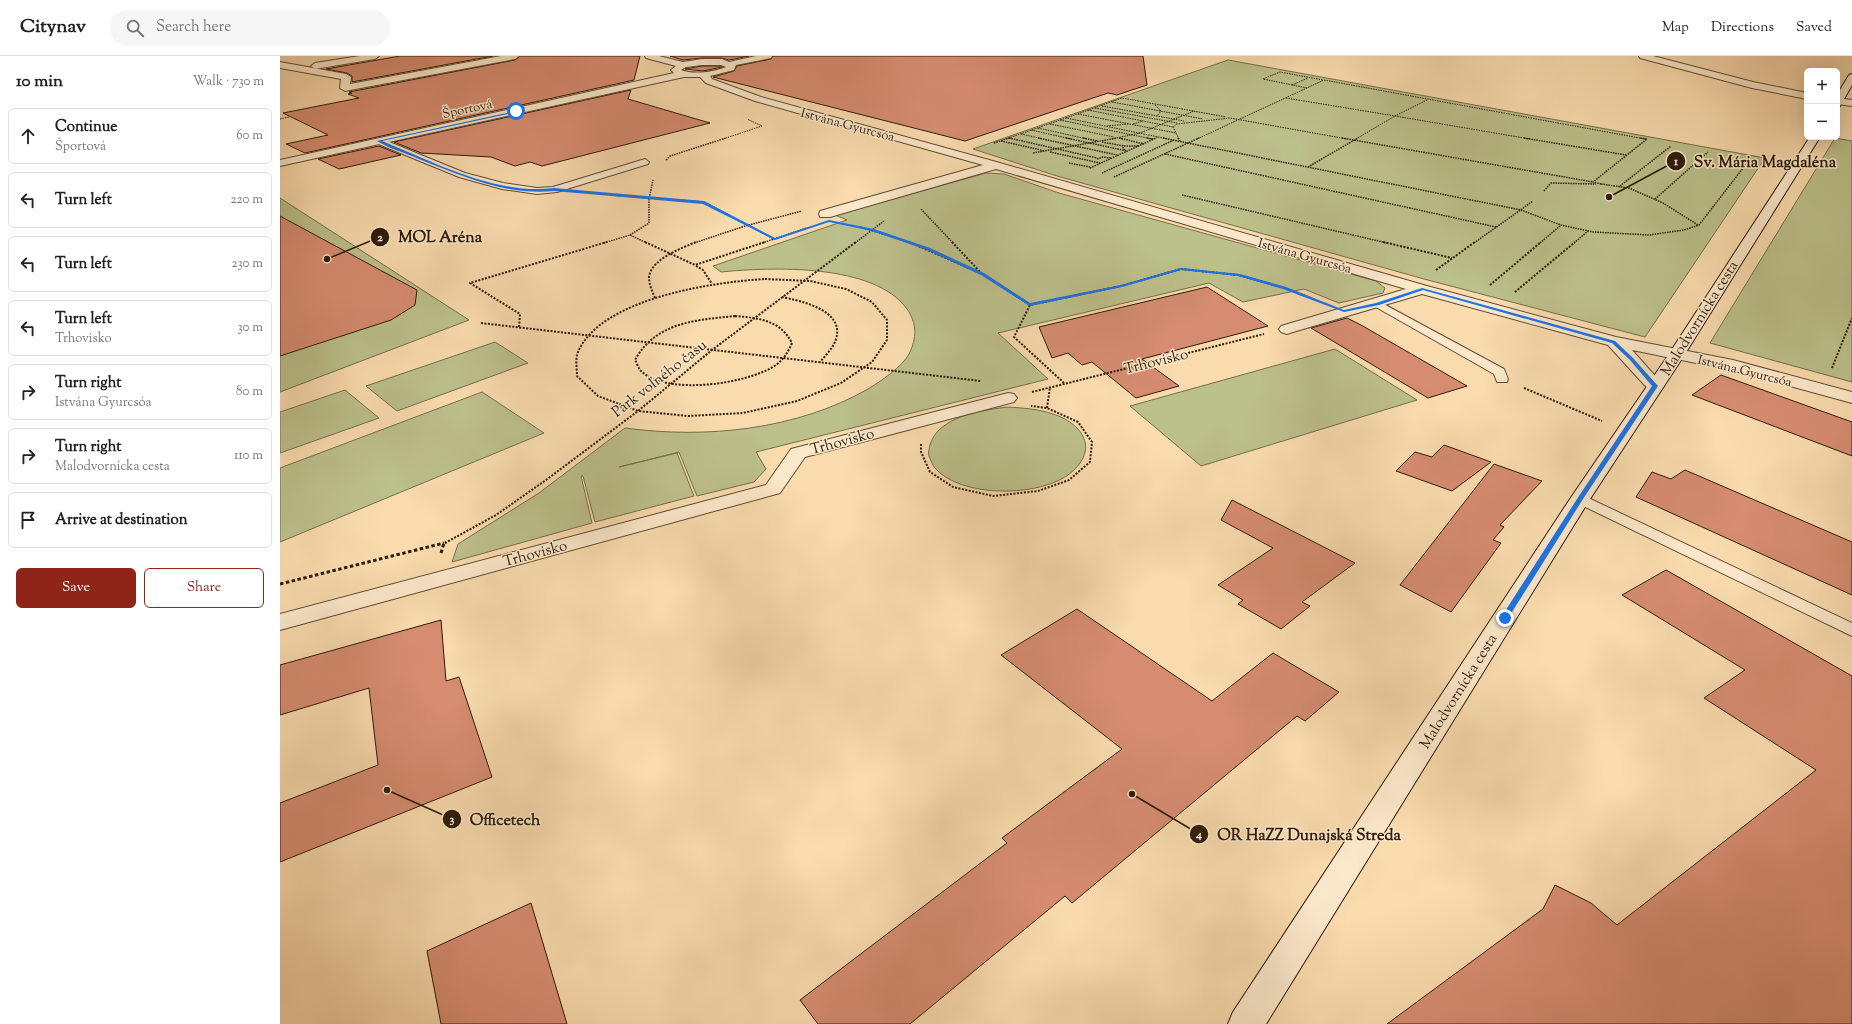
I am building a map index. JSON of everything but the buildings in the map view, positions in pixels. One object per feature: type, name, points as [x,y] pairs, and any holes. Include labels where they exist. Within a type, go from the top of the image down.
[{"type":"street","points":[[298,69],[375,56]]},
{"type":"street","points":[[280,66],[346,77],[346,88],[516,56]]},
{"type":"street","points":[[649,56],[706,78]]},
{"type":"street","points":[[683,69],[709,61],[730,64],[768,56]]},
{"type":"street","points":[[1643,56],[1752,85],[1804,95]]},
{"type":"street","points":[[653,81],[706,78],[731,68],[732,66],[730,64]]},
{"type":"street","name":"Športová","points":[[280,163],[653,81],[683,69]]},
{"type":"street","points":[[1840,98],[1852,77]]},
{"type":"street","name":"Istvána Gyurcsóa","points":[[706,78],[758,99],[996,165],[1422,289],[1614,342],[1733,364],[1852,398]]},
{"type":"street","points":[[1840,102],[1852,103]]},
{"type":"street","name":"Malodvornícka cesta","points":[[1246,1024],[1580,499],[1677,354],[1813,140]]},
{"type":"street","points":[[827,218],[996,165]]},
{"type":"street","points":[[1287,329],[1344,311],[1378,304],[1422,289]]},
{"type":"street","name":"Istvána Gyurcsóa","points":[[1614,342],[1632,359],[1655,386]]},
{"type":"street","name":"Trhovisko","points":[[280,622],[773,489],[798,453],[1008,398]]},
{"type":"lane","points":[[379,141],[462,175],[502,186],[536,192],[554,190],[646,162]]},
{"type":"lane","points":[[1378,304],[1500,372],[1502,379]]},
{"type":"lane","points":[[1580,499],[1852,630]]},
{"type":"path","points":[[1308,88],[1263,80],[1280,72],[1647,139],[1593,182]]},
{"type":"path","points":[[1292,85],[1308,77]]},
{"type":"path","points":[[1119,180],[1111,179],[1324,80]]},
{"type":"path","points":[[991,144],[1122,98],[1355,141],[1629,188],[1655,200],[1698,225]]},
{"type":"path","points":[[1285,98],[1627,155]]},
{"type":"path","points":[[1308,167],[1355,141],[1395,116],[1428,99]]},
{"type":"path","points":[[1111,102],[1207,120]]},
{"type":"path","points":[[1154,104],[1161,111]]},
{"type":"path","points":[[1102,106],[1186,122]]},
{"type":"path","points":[[1095,108],[1177,124]]},
{"type":"path","points":[[1088,110],[1173,126],[1186,122],[1230,118]]},
{"type":"path","points":[[1104,126],[1145,121],[1157,116],[1161,111]]},
{"type":"path","points":[[1029,153],[1059,150],[1140,133],[1194,112]]},
{"type":"path","points":[[1078,114],[1176,133]]},
{"type":"path","points":[[665,162],[670,156],[762,126],[742,116]]},
{"type":"path","points":[[280,119],[289,117]]},
{"type":"path","points":[[1066,118],[1520,210],[1561,225],[1589,231],[1634,235],[1686,231],[1698,225],[1750,159]]},
{"type":"path","points":[[1060,120],[1153,139]]},
{"type":"path","points":[[1050,124],[1144,144]]},
{"type":"path","points":[[1173,126],[1180,141]]},
{"type":"path","points":[[1037,128],[1124,146],[1138,146]]},
{"type":"path","points":[[1031,130],[1128,151]]},
{"type":"path","points":[[1020,134],[1117,155]]},
{"type":"path","points":[[1086,169],[1159,137]]},
{"type":"path","points":[[1008,138],[1097,158],[1112,158]]},
{"type":"path","points":[[1104,177],[1098,175],[1175,140]]},
{"type":"path","points":[[1001,141],[1100,163]]},
{"type":"path","points":[[1124,146],[1123,148],[1128,151]]},
{"type":"path","points":[[1620,187],[1672,146]]},
{"type":"path","points":[[1655,200],[1708,152]]},
{"type":"path","points":[[1165,154],[1496,227]]},
{"type":"path","points":[[1097,158],[1096,160],[1100,163]]},
{"type":"path","points":[[1544,191],[1556,175]]},
{"type":"path","points":[[520,327],[520,314],[470,283],[630,235],[649,223],[649,199],[653,180]]},
{"type":"path","points":[[1551,183],[1601,184]]},
{"type":"path","points":[[609,195],[704,202],[775,239]]},
{"type":"path","points":[[1181,195],[1452,258]]},
{"type":"path","points":[[1434,271],[1533,200]]},
{"type":"path","points":[[921,208],[982,274]]},
{"type":"path","name":"Park voľného času","points":[[280,584],[444,543],[496,515],[638,411],[712,350],[873,230],[888,217]]},
{"type":"path","points":[[695,265],[775,239],[827,218],[873,230],[928,249],[982,274],[1030,305],[1122,286],[1181,269],[1238,275],[1285,288],[1344,311]]},
{"type":"path","points":[[1488,287],[1561,225]]},
{"type":"path","points":[[1513,293],[1589,231]]},
{"type":"path","points":[[630,235],[695,265],[703,270],[712,284]]},
{"type":"path","points":[[655,298],[649,282],[651,270],[658,261],[669,254]]},
{"type":"path","points":[[765,278],[803,281],[846,289],[872,302],[887,320],[888,340],[872,362],[841,384],[797,401],[743,412],[688,416],[638,411],[598,396],[577,376],[577,352],[595,329],[628,308],[670,293],[712,284],[765,278]]},
{"type":"path","points":[[782,297],[803,301],[822,309],[832,318],[837,329],[836,342],[820,362]]},
{"type":"path","points":[[1030,305],[1014,337],[1064,384]]},
{"type":"path","points":[[734,316],[754,318],[776,324],[788,332],[792,343],[787,354],[773,366],[752,376],[725,382],[697,385],[671,384],[652,378],[640,370],[635,360],[639,349],[646,342],[667,329],[688,322],[734,316]]},
{"type":"path","points":[[1830,372],[1852,318]]},
{"type":"path","points":[[481,323],[993,382],[1015,404],[1047,408],[1078,422],[1092,442],[1090,462],[1070,480],[1038,491],[993,496],[953,487],[930,472],[921,452],[921,442],[951,412]]},
{"type":"path","name":"Trhovisko","points":[[1008,398],[1287,329]]},
{"type":"path","points":[[1502,379],[1604,422]]},
{"type":"path","points":[[1047,408],[1050,387]]},
{"type":"path","points":[[435,579],[444,543]]},
{"type":"green space","points":[[1228,60],[1765,158],[1645,337],[1424,279],[1057,176],[973,149]]},
{"type":"green space","points":[[1840,139],[1852,141],[1852,382],[1710,343],[1834,140]]},
{"type":"green space","points":[[986,173],[1004,174],[1059,193],[1376,281],[1385,288],[1383,293],[1339,303],[1304,289],[1243,302],[1209,283],[998,333],[1048,379],[756,452],[766,469],[754,482],[697,496],[679,452],[619,467],[677,453],[694,496],[595,522],[583,476],[581,476],[592,523],[452,562],[458,544],[539,493],[625,428],[687,432],[750,428],[811,414],[840,403],[868,389],[885,378],[906,359],[912,348],[915,336],[913,320],[910,314],[892,294],[871,283],[847,276],[820,271],[767,269],[721,272],[713,266],[847,220],[835,215]]},
{"type":"green space","points":[[280,198],[469,320],[280,392]]},
{"type":"green space","points":[[495,342],[528,363],[397,411],[366,386]]},
{"type":"green space","points":[[1335,349],[1417,400],[1201,466],[1130,406]]},
{"type":"green space","points":[[345,390],[379,418],[280,453],[280,412]]},
{"type":"green space","points":[[482,392],[544,433],[280,542],[280,468]]},
{"type":"green space","points":[[1008,407],[1047,412],[1072,423],[1083,437],[1085,445],[1085,453],[1081,462],[1073,471],[1060,480],[1043,486],[1023,490],[1002,491],[963,485],[946,477],[934,467],[929,456],[929,449],[935,435],[942,427],[963,416],[986,410]]},
{"type":"place","name":"Sv. Mária Magdaléna","points":[[1609,197]]},
{"type":"place","name":"MOL Aréna","points":[[327,259]]},
{"type":"place","name":"Officetech","points":[[387,790]]},
{"type":"place","name":"OR HaZZ Dunajská Streda","points":[[1132,794]]},
{"type":"route","points":[[516,111],[379,141],[462,175],[502,186],[536,192],[554,190],[649,199],[704,202],[775,239],[829,221],[873,230],[928,249],[982,274],[1004,290],[1030,305],[1122,286],[1181,269],[1238,275],[1285,288],[1344,311],[1378,304],[1422,289],[1614,342],[1632,359],[1655,386],[1580,499],[1505,618]]}]
